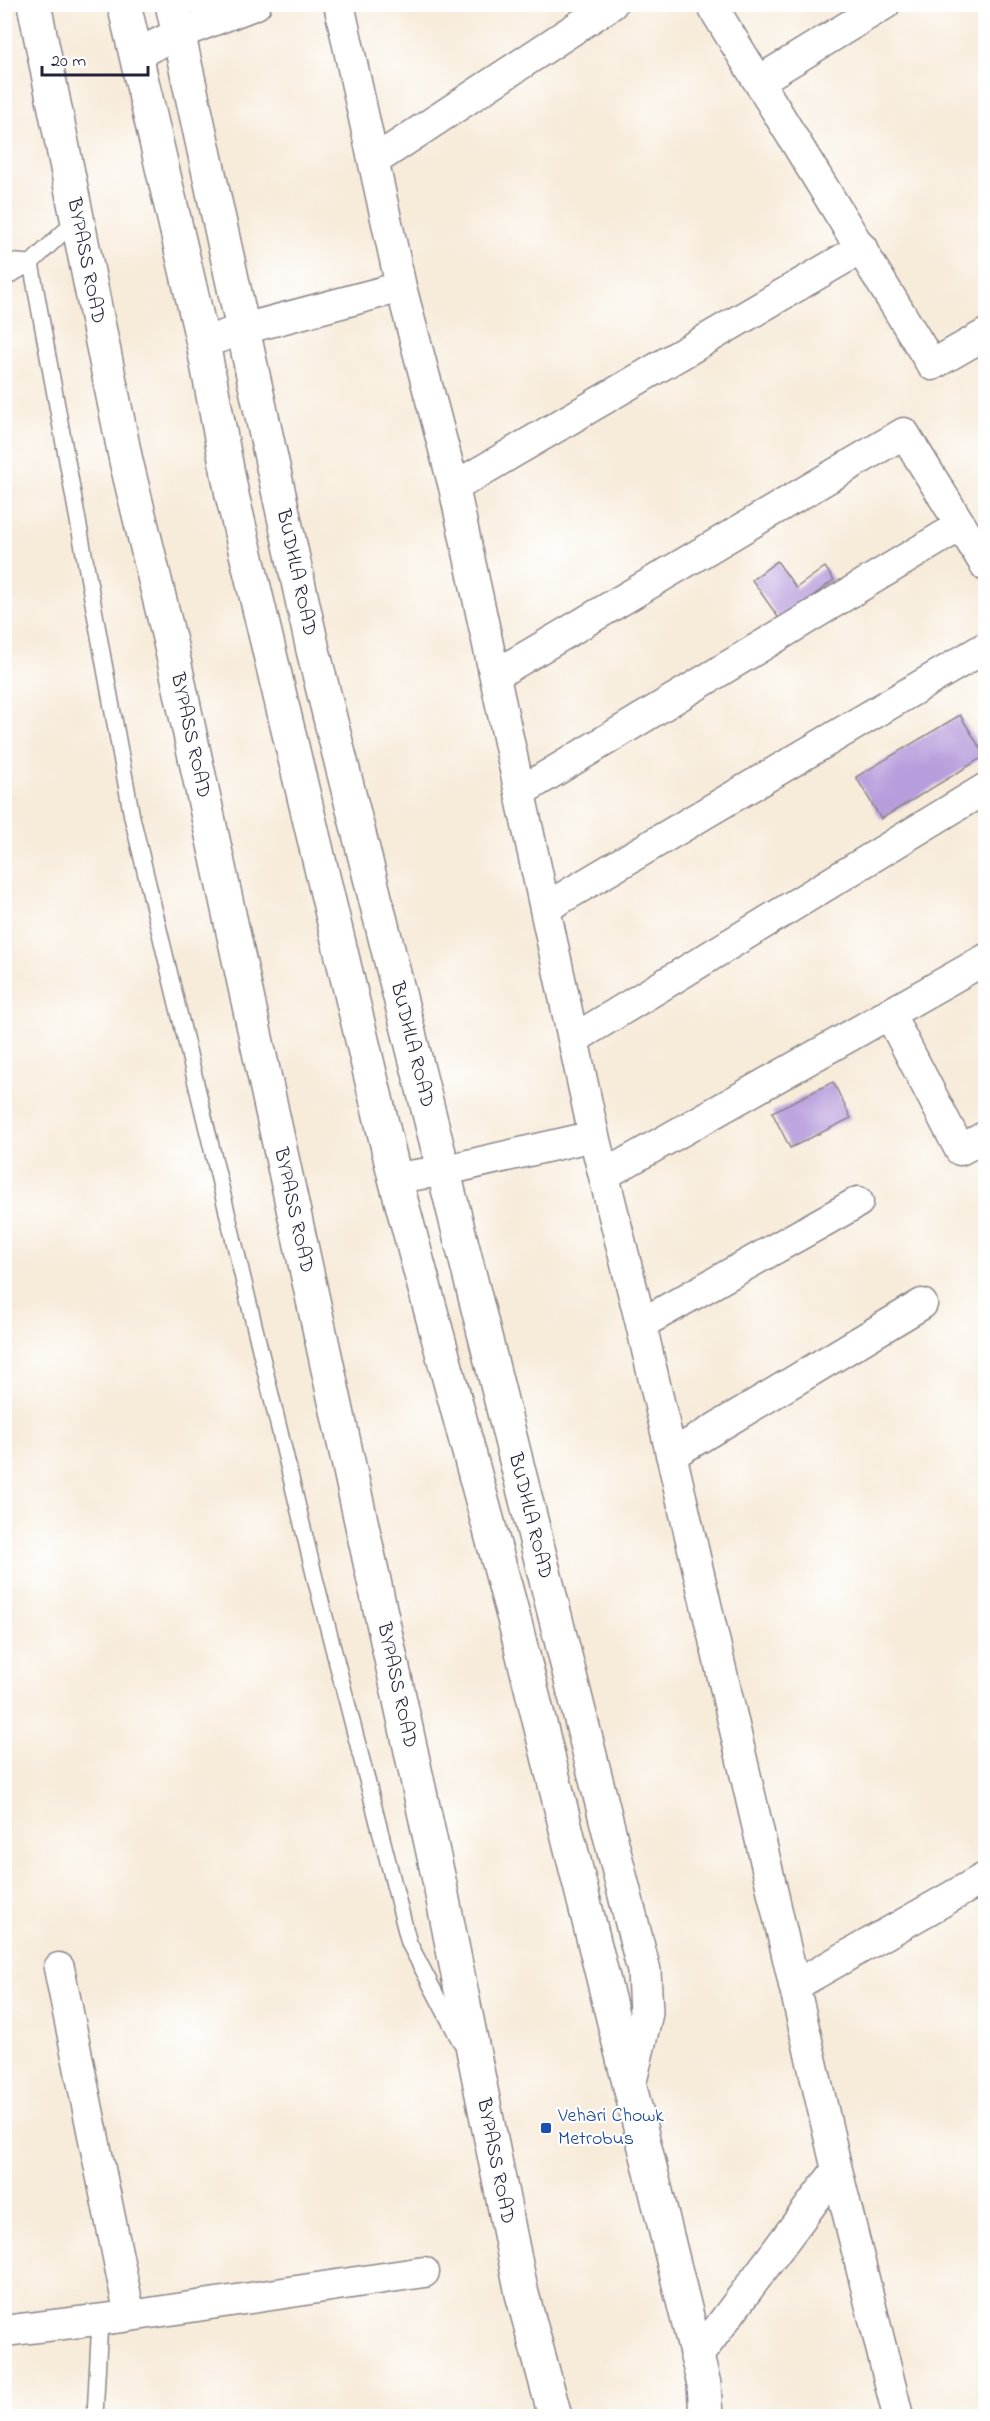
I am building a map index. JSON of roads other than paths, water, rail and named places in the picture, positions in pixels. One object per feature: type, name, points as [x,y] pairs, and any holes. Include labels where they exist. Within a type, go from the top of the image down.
[{"type":"main road","name":"BYPASS ROAD","points":[[34,4],[126,461],[170,642],[437,1868],[522,2294],[555,2416]]},
{"type":"main road","points":[[124,4],[203,343],[232,495],[395,1178],[514,1619],[630,2080],[704,2384],[706,2416]]},
{"type":"main road","name":"BUDHLA ROAD","points":[[175,19],[313,650],[644,1971],[646,2013],[630,2080]]},
{"type":"street","points":[[136,54],[175,19],[256,4]]},
{"type":"street","points":[[339,4],[401,287],[454,486],[594,1136],[641,1324],[837,2170],[898,2416]]},
{"type":"street","points":[[374,161],[612,4]]},
{"type":"street","points":[[711,4],[932,364],[986,334]]},
{"type":"street","points":[[759,81],[885,4]]},
{"type":"street","points":[[454,486],[862,248]]},
{"type":"street","points":[[203,343],[243,329],[401,287]]},
{"type":"street","points":[[495,675],[904,433],[986,566]]},
{"type":"street","points":[[520,792],[960,526]]},
{"type":"street","points":[[545,908],[986,647]]},
{"type":"street","points":[[574,1040],[986,788]]},
{"type":"street","points":[[604,1175],[986,958]]},
{"type":"street","points":[[889,1013],[960,1150],[986,1136]]},
{"type":"street","points":[[395,1178],[442,1171],[594,1136]]},
{"type":"street","points":[[641,1324],[858,1202]]},
{"type":"street","points":[[671,1455],[922,1304]]},
{"type":"street","points":[[794,1986],[986,1877]]},
{"type":"street","points":[[59,1968],[130,2316]]},
{"type":"street","points":[[697,2357],[837,2170]]},
{"type":"street","points":[[4,2331],[130,2316],[424,2272]]},
{"type":"lane","points":[[4,279],[31,264],[76,220]]},
{"type":"lane","points":[[4,261],[31,264]]},
{"type":"lane","points":[[31,264],[132,817],[312,1566],[409,1943],[478,2073]]},
{"type":"lane","points":[[95,2416],[100,2320]]},
{"type":"place","name":"Vehari Chowk Metrobus","points":[[546,2128]]}]
